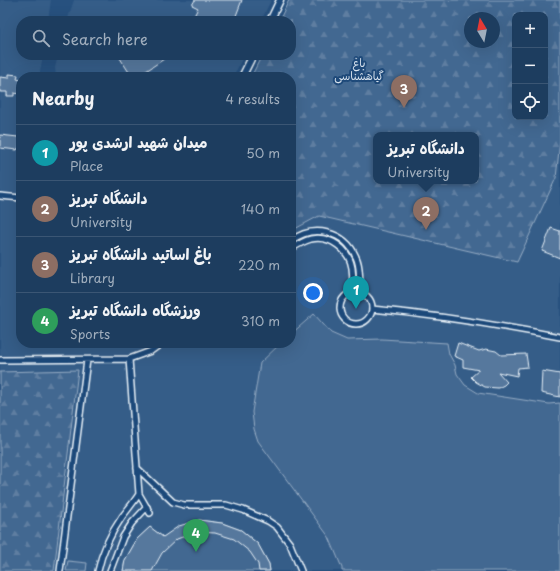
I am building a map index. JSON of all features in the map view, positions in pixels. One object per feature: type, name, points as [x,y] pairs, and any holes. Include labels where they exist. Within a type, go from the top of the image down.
[{"type":"street","points":[[272,16],[280,0]]},
{"type":"street","points":[[244,72],[250,60]]},
{"type":"street","points":[[0,196],[16,198]]},
{"type":"street","points":[[296,238],[308,232],[320,231],[336,236],[348,244],[356,256],[359,266],[362,293]]},
{"type":"street","points":[[296,246],[309,239],[320,238],[333,242],[343,249],[350,259],[352,268],[352,293]]},
{"type":"street","points":[[358,292],[362,293],[369,300],[372,309],[368,318],[355,324],[343,317],[340,308],[341,303],[347,295],[358,292]]},
{"type":"street","points":[[372,309],[501,326],[560,337]]},
{"type":"street","points":[[0,360],[129,360],[155,348]]},
{"type":"street","points":[[60,571],[88,360]]},
{"type":"street","points":[[129,360],[139,494],[150,513]]},
{"type":"street","points":[[137,468],[172,502],[184,506],[226,505],[243,510],[268,521],[277,527],[290,544],[301,571]]},
{"type":"street","points":[[98,571],[107,543],[139,494]]},
{"type":"street","points":[[110,571],[123,536],[132,523],[147,507]]},
{"type":"shaded area","points":[[0,0],[51,0],[49,16],[16,16],[16,60],[42,60],[40,72],[16,72],[16,348],[296,348],[296,72],[254,72],[260,60],[296,60],[296,16],[281,16],[289,0],[560,0],[560,571],[0,571]]},
{"type":"shaded area","points":[[74,0],[271,0],[263,16],[69,16]]},
{"type":"shaded area","points":[[57,60],[242,60],[236,72],[55,72]]},
{"type":"green space","name":"باغ گیاهشناسی","points":[[289,0],[560,0],[560,141],[556,178],[517,262],[319,216],[296,228],[296,72],[254,72],[260,60],[296,60],[296,16],[281,16]]},
{"type":"green space","points":[[314,314],[331,333],[347,340],[382,339],[447,343],[449,354],[455,365],[457,374],[465,385],[478,393],[549,404],[560,403],[560,571],[342,571],[329,537],[258,441],[254,429],[252,412],[260,363],[276,348],[296,348],[296,330]]},
{"type":"green space","points":[[78,370],[54,571],[0,571],[0,372]]},
{"type":"green space","points":[[199,520],[222,523],[241,530],[258,544],[269,564],[270,571],[123,571],[125,560],[137,539],[150,527],[163,537]]},
{"type":"green space","points":[[68,561],[87,563],[86,571],[66,571]]},
{"type":"building","points":[[195,0],[242,0],[236,16],[194,16],[198,8],[192,5]]},
{"type":"building","points":[[121,60],[162,60],[144,72],[129,72]]},
{"type":"building","points":[[9,74],[16,75],[16,93],[14,93],[14,96],[7,96],[7,92],[0,92],[0,77],[9,78]]},
{"type":"building","points":[[0,135],[16,137],[16,150],[0,148]]},
{"type":"building","points":[[551,228],[560,231],[560,258],[542,251]]},
{"type":"building","points":[[458,343],[479,351],[486,349],[496,351],[501,355],[526,354],[528,367],[518,368],[517,376],[498,372],[507,382],[498,388],[485,387],[471,377],[479,370],[463,367],[463,360],[454,356]]},
{"type":"building","points":[[542,371],[560,374],[560,397],[541,393]]},
{"type":"building","points":[[199,520],[222,523],[241,530],[258,544],[269,564],[270,571],[259,571],[258,564],[250,552],[234,539],[215,533],[196,532],[177,539],[162,553],[152,571],[123,571],[125,560],[137,539],[150,527],[163,537],[179,526]]},
{"type":"place","name":"باغ اساتید دانشگاه تبریز","points":[[404,108]]},
{"type":"place","name":"دانشگاه تبریز","points":[[426,230]]},
{"type":"place","name":"میدان شهید ارشدی پور","points":[[356,309]]},
{"type":"place","name":"ورزشگاه دانشگاه تبریز","points":[[196,552]]}]
